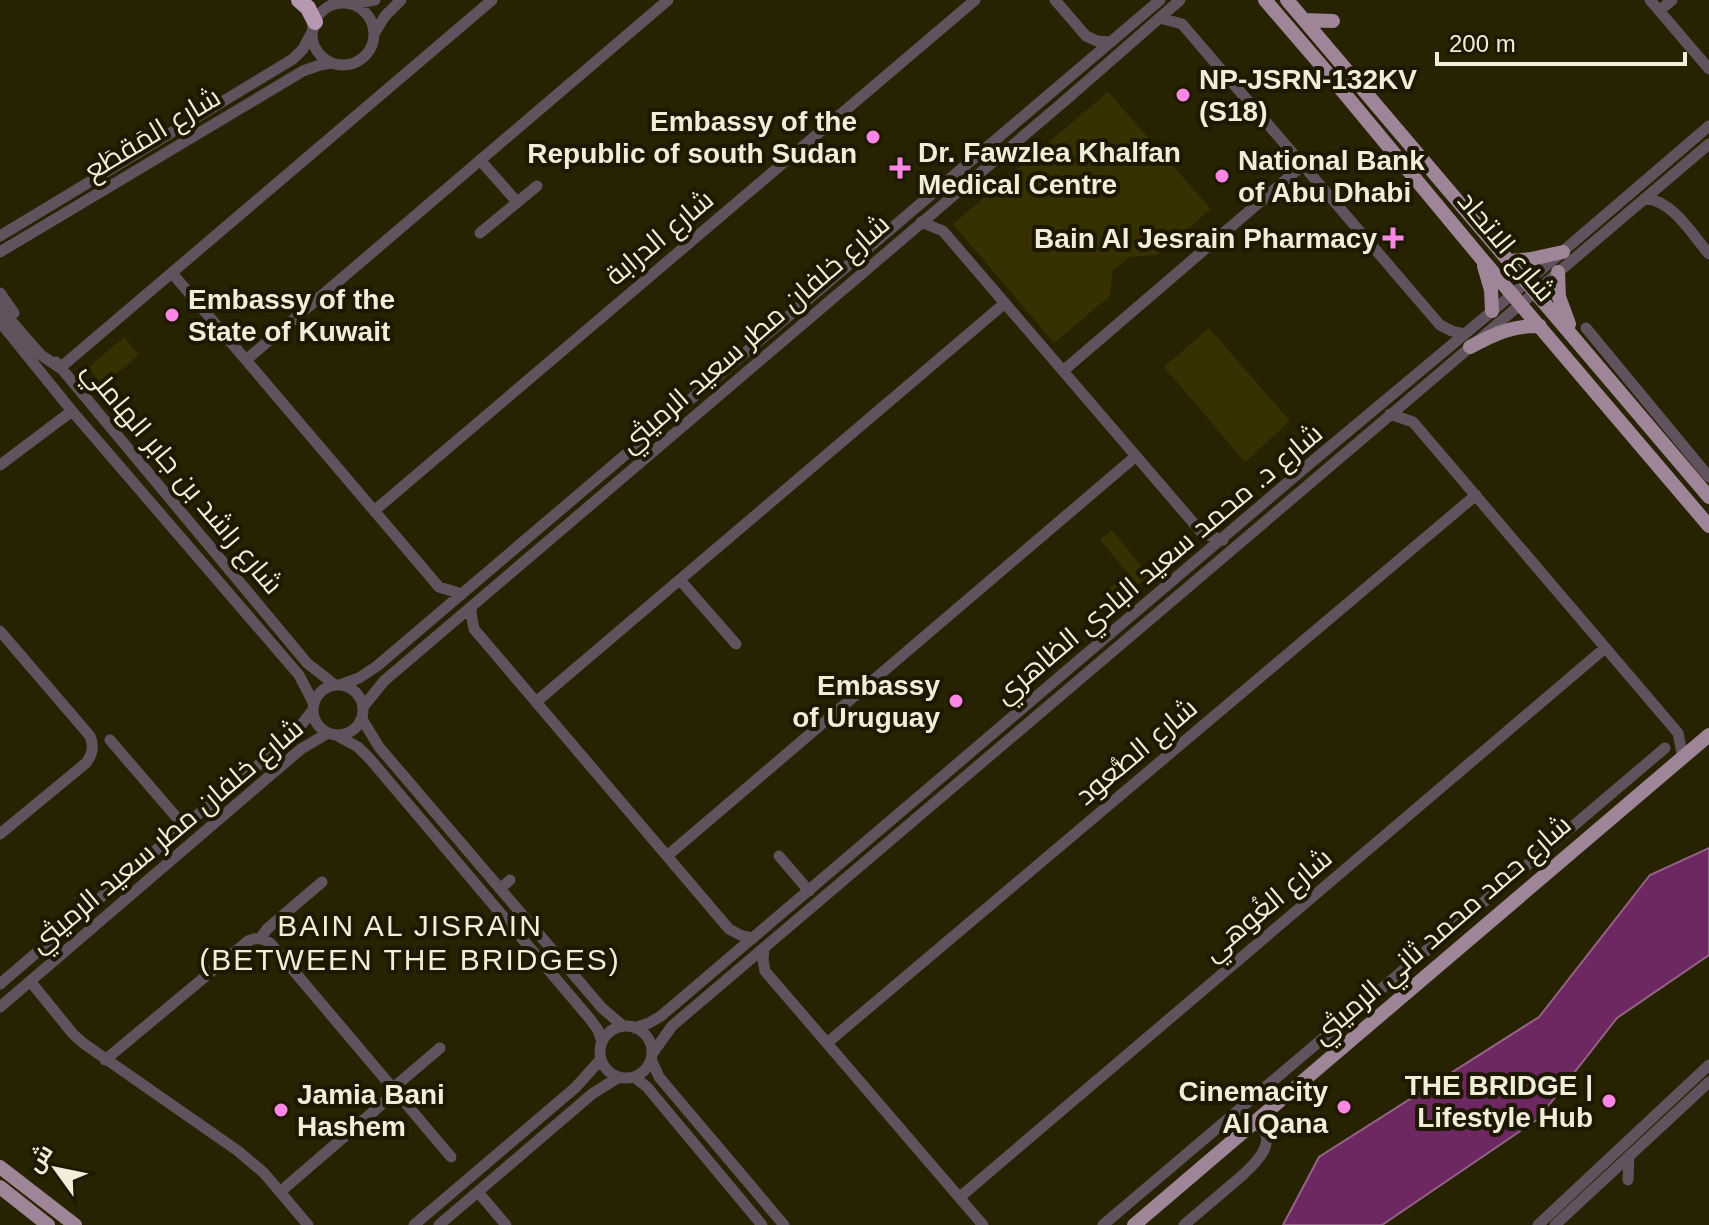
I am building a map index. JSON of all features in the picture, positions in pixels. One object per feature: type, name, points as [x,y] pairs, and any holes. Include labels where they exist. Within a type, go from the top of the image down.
[{"type":"highway","points":[[299,0],[308,8],[314,26]]},
{"type":"main road","name":"شارع الاتحاد","points":[[1265,0],[1709,526]]},
{"type":"main road","name":"شارع الاتحاد","points":[[1287,0],[1709,497]]},
{"type":"main road","points":[[1304,20],[1333,21]]},
{"type":"main road","points":[[1510,261],[1563,252]]},
{"type":"main road","points":[[1481,258],[1489,279],[1492,311]]},
{"type":"main road","points":[[1558,272],[1561,304],[1577,343]]},
{"type":"main road","points":[[1468,340],[1501,330],[1540,326]]},
{"type":"main road","points":[[1606,377],[1624,373]]},
{"type":"main road","name":"شارع حمد محمد ثاني الرميثي","points":[[1134,1225],[1706,738]]},
{"type":"main road","points":[[0,1167],[75,1225]]},
{"type":"main road","points":[[0,1187],[48,1225]]},
{"type":"street","points":[[375,0],[326,9],[314,26],[314,46],[325,59],[348,65],[363,57],[369,51],[385,16],[401,0]]},
{"type":"street","points":[[0,308],[41,355],[60,368],[492,0]]},
{"type":"street","points":[[246,360],[668,0]]},
{"type":"street","name":"شارع الدرابة","points":[[374,511],[975,0]]},
{"type":"street","points":[[1055,0],[1086,36],[1111,42]]},
{"type":"street","name":"شارع خلفان مطر سعيد الرميثي","points":[[337,685],[368,673],[1160,0]]},
{"type":"street","points":[[1181,0],[1182,24]]},
{"type":"street","name":"شارع خلفان مطر سعيد الرميثي","points":[[362,713],[384,681],[1181,0]]},
{"type":"street","points":[[1650,0],[1709,69]]},
{"type":"street","points":[[1659,11],[1672,0]]},
{"type":"street","points":[[350,4],[364,12],[374,35]]},
{"type":"street","points":[[1160,18],[1182,24],[1440,325],[1468,340]]},
{"type":"street","name":"شارع المَقطَع","points":[[0,236],[293,59],[303,49],[314,26]]},
{"type":"street","points":[[1086,36],[1088,62]]},
{"type":"street","name":"شارع المَقطَع","points":[[0,252],[303,71],[332,63]]},
{"type":"street","points":[[1059,86],[1060,93],[1068,98]]},
{"type":"street","name":"شارع د. محمد سعيد البادي الظاهري","points":[[629,1027],[649,1023],[661,1016],[1203,556],[1360,431],[1390,414],[1468,340],[1531,287],[1563,252],[1709,126]]},
{"type":"street","name":"شارع د. محمد سعيد البادي الظاهري","points":[[1531,287],[1558,272],[1709,144]]},
{"type":"street","points":[[480,160],[517,202]]},
{"type":"street","points":[[1063,371],[1303,165]]},
{"type":"street","points":[[1663,182],[1668,206]]},
{"type":"street","points":[[480,233],[537,186]]},
{"type":"street","points":[[1645,198],[1668,206],[1709,254]]},
{"type":"street","points":[[939,207],[943,231],[1202,533],[1223,540]]},
{"type":"street","points":[[921,222],[943,231]]},
{"type":"street","points":[[0,261],[11,245]]},
{"type":"street","points":[[172,273],[439,587],[443,610]]},
{"type":"street","name":"شارع راشد بن جابر الهاملي","points":[[0,293],[5,303],[307,663],[337,685]]},
{"type":"street","name":"شارع د. محمد سعيد البادي الظاهري","points":[[652,1056],[672,1026],[1360,431],[1444,352],[1468,340],[1492,311],[1517,299]]},
{"type":"street","points":[[536,702],[1005,303]]},
{"type":"street","name":"شارع راشد بن جابر الهاملي","points":[[0,322],[72,411],[299,675],[314,707]]},
{"type":"street","points":[[1440,325],[1444,352]]},
{"type":"street","points":[[1586,328],[1709,477]]},
{"type":"street","points":[[1409,398],[1413,422]]},
{"type":"street","points":[[0,465],[72,411]]},
{"type":"street","points":[[1390,414],[1413,422],[1678,733],[1689,738],[1706,738]]},
{"type":"street","points":[[667,856],[1136,456]]},
{"type":"street","name":"شارع الصُّعود","points":[[827,1043],[1476,495]]},
{"type":"street","points":[[1202,533],[1203,556]]},
{"type":"street","points":[[518,546],[528,558]]},
{"type":"street","points":[[680,580],[736,644]]},
{"type":"street","points":[[439,587],[462,594]]},
{"type":"street","points":[[472,606],[474,629]]},
{"type":"street","points":[[452,623],[474,629],[729,929],[753,938]]},
{"type":"street","points":[[0,631],[90,736],[93,745],[86,763],[0,834]]},
{"type":"street","name":"شارع الغُوهي","points":[[960,1197],[1605,648]]},
{"type":"street","points":[[619,1077],[608,1070],[601,1059],[602,1042],[590,1019],[370,759],[358,747],[317,723],[314,707],[322,691],[337,685],[347,686],[358,694],[362,713],[379,747],[602,1008],[649,1039],[659,1077],[784,1225]]},
{"type":"street","name":"شارع خلفان مطر سعيد الرميثي","points":[[0,984],[290,739],[314,707]]},
{"type":"street","points":[[332,734],[351,731],[362,713]]},
{"type":"street","points":[[1678,733],[1683,758]]},
{"type":"street","name":"شارع خلفان مطر سعيد الرميثي","points":[[0,1007],[307,744],[332,734]]},
{"type":"street","points":[[110,740],[184,826]]},
{"type":"street","points":[[1103,1225],[1665,748]]},
{"type":"street","points":[[1637,771],[1652,784]]},
{"type":"street","points":[[779,856],[809,891]]},
{"type":"street","points":[[827,875],[836,887]]},
{"type":"street","points":[[500,889],[510,880]]},
{"type":"street","points":[[260,939],[267,929],[322,882]]},
{"type":"street","points":[[729,929],[735,954]]},
{"type":"street","points":[[105,1060],[248,941],[260,939],[271,944],[451,1157]]},
{"type":"street","points":[[764,948],[765,971],[983,1225]]},
{"type":"street","points":[[743,966],[765,971]]},
{"type":"street","points":[[30,981],[73,1034],[105,1060],[238,1151],[257,1167],[308,1225]]},
{"type":"street","points":[[602,1042],[611,1032],[629,1027]]},
{"type":"street","points":[[280,1192],[440,1048]]},
{"type":"street","points":[[1312,1048],[1320,1054],[1324,1063]]},
{"type":"street","points":[[439,1225],[592,1094],[619,1077],[634,1077],[647,1067],[652,1056]]},
{"type":"street","points":[[414,1225],[576,1087],[601,1059]]},
{"type":"street","points":[[1538,1225],[1709,1065]]},
{"type":"street","points":[[634,1077],[647,1087],[762,1225]]},
{"type":"street","points":[[1555,1225],[1709,1082]]},
{"type":"street","points":[[1184,1225],[1258,1161],[1266,1136],[1253,1123]]},
{"type":"street","points":[[1628,1180],[1629,1156]]},
{"type":"street","points":[[478,1192],[506,1225]]},
{"type":"shaded area","points":[[1108,92],[1211,209],[1157,255],[1130,257],[1113,270],[1110,296],[1054,343],[953,224]]},
{"type":"shaded area","points":[[1209,328],[1290,421],[1245,462],[1164,367]]},
{"type":"shaded area","points":[[124,337],[139,355],[103,385],[88,368]]},
{"type":"shaded area","points":[[1112,530],[1149,576],[1118,601],[1108,590],[1128,573],[1100,540]]},
{"type":"shaded area","points":[[1709,848],[1709,955],[1617,1018],[1538,1119],[1382,1225],[1283,1225],[1319,1157],[1539,1017],[1650,875]]},
{"type":"place","name":"NP-JSRN-132KV (S18)","points":[[1183,95]]},
{"type":"place","name":"Embassy of the Republic of south Sudan","points":[[873,137]]},
{"type":"place","name":"Dr. Fawzlea Khalfan Medical Centre","points":[[900,168]]},
{"type":"place","name":"National Bank of Abu Dhabi","points":[[1222,176]]},
{"type":"place","name":"Bain Al Jesrain Pharmacy","points":[[1393,238]]},
{"type":"place","name":"Embassy of the State of Kuwait","points":[[172,315]]},
{"type":"place","name":"Embassy of Uruguay","points":[[956,701]]},
{"type":"place","name":"THE BRIDGE | Lifestyle Hub","points":[[1609,1101]]},
{"type":"place","name":"Cinemacity Al Qana","points":[[1344,1107]]},
{"type":"place","name":"Jamia Bani Hashem","points":[[281,1110]]},
{"type":"district","name":"BAIN AL JISRAIN (BETWEEN THE BRIDGES)","points":[[410,943]]}]
